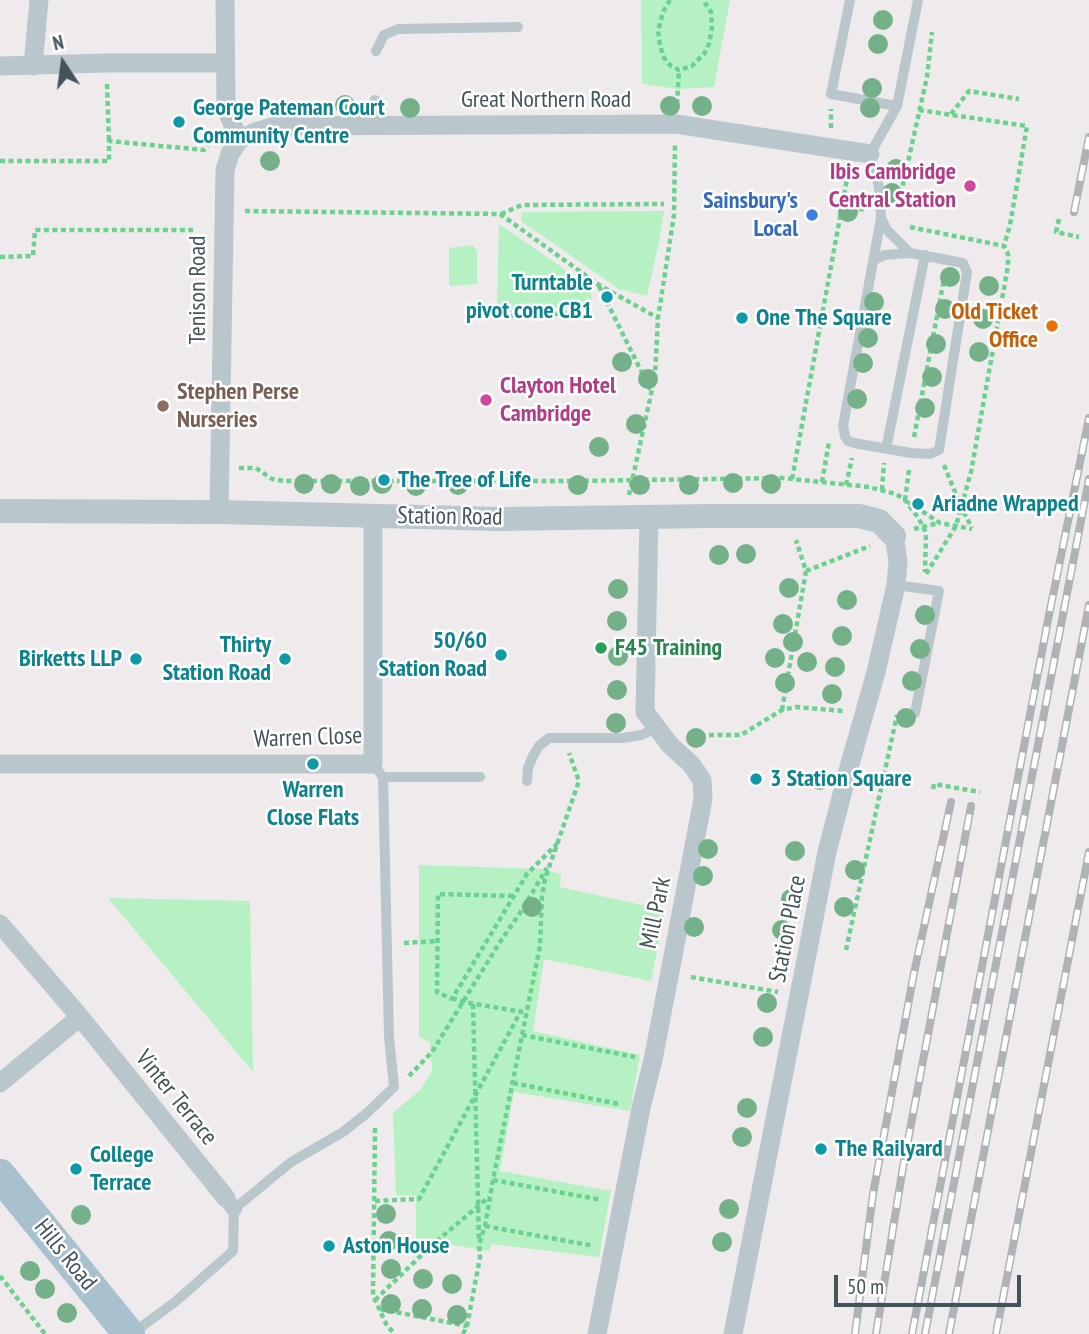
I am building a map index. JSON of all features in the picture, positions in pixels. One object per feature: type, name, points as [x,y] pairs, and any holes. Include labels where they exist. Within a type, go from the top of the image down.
[{"type":"main road","name":"Hills Road","points":[[0,1175],[130,1334]]},
{"type":"street","points":[[33,66],[39,0]]},
{"type":"street","name":"Tenison Road","points":[[219,512],[223,210],[225,170],[235,140],[226,108],[225,0]]},
{"type":"street","points":[[0,66],[106,62],[225,63]]},
{"type":"street","name":"Great Northern Road","points":[[235,140],[275,126],[676,124],[870,155]]},
{"type":"street","name":"Station Road","points":[[0,511],[219,512],[499,519],[859,516],[879,521],[894,536]]},
{"type":"street","name":"Warren Close","points":[[0,764],[378,770],[373,515]]},
{"type":"street","name":"Mill Park","points":[[597,1334],[703,799],[702,780],[645,712],[637,517]]},
{"type":"street","name":"Station Place","points":[[733,1334],[827,852],[876,672],[896,585],[898,561],[894,536]]},
{"type":"street","name":"Vinter Terrace","points":[[0,924],[80,1017],[230,1204]]},
{"type":"street","points":[[0,1083],[80,1017]]},
{"type":"lane","points":[[850,0],[831,94],[897,106]]},
{"type":"lane","points":[[874,260],[885,255],[910,253],[963,263],[967,272],[939,450],[930,454],[848,441],[843,426],[881,219],[878,187],[870,155],[897,106],[918,0]]},
{"type":"lane","points":[[376,51],[384,34],[398,29],[518,27]]},
{"type":"lane","points":[[374,125],[375,100]]},
{"type":"lane","points":[[881,219],[887,230],[910,253]]},
{"type":"lane","points":[[886,449],[925,255]]},
{"type":"lane","points":[[896,585],[939,591],[915,713]]},
{"type":"lane","points":[[527,781],[528,768],[539,746],[549,738],[623,738],[660,731]]},
{"type":"lane","points":[[130,1334],[175,1302],[233,1251],[230,1204],[291,1162],[344,1132],[394,1087],[389,1037],[378,770],[480,777]]},
{"type":"path","points":[[670,0],[663,12],[659,31],[660,45],[670,66],[679,70],[692,66],[704,54],[709,44],[711,12],[703,0]]},
{"type":"path","points":[[907,163],[927,77],[932,26]]},
{"type":"path","points":[[0,161],[109,161],[106,62]]},
{"type":"path","points":[[637,517],[633,481],[654,376],[658,318],[674,215],[679,70]]},
{"type":"path","points":[[951,114],[969,91],[1019,99]]},
{"type":"path","points":[[792,479],[847,179],[833,149],[830,126],[831,94]]},
{"type":"path","points":[[897,106],[1027,126],[1004,246]]},
{"type":"path","points":[[109,141],[204,150],[235,140]]},
{"type":"path","points":[[223,210],[500,214],[522,205],[664,204]]},
{"type":"path","points":[[500,214],[599,285],[658,318]]},
{"type":"path","points":[[1059,219],[1056,232],[1079,237]]},
{"type":"path","points":[[0,257],[33,256],[35,230],[193,230]]},
{"type":"path","points":[[952,236],[911,453],[905,500],[926,534],[925,576],[956,526],[961,507]]},
{"type":"path","points":[[599,285],[651,392]]},
{"type":"path","points":[[477,317],[580,313]]},
{"type":"path","points":[[886,449],[882,490],[894,536]]},
{"type":"path","points":[[939,450],[972,528],[956,526]]},
{"type":"path","name":"Station Road","points":[[221,469],[256,468],[272,479],[285,481],[783,478],[882,490],[896,494],[940,523],[956,526]]},
{"type":"path","points":[[782,710],[806,571],[794,535],[804,481]]},
{"type":"path","points":[[846,950],[898,706]]},
{"type":"path","points":[[660,731],[678,734],[741,735],[782,710],[796,707],[896,720]]},
{"type":"path","points":[[479,1244],[485,1226],[513,1083],[522,1035],[523,1012],[540,946],[544,887],[579,781],[567,746],[570,738]]},
{"type":"path","points":[[933,789],[934,784],[980,792]]},
{"type":"path","points":[[452,998],[527,874],[558,843]]},
{"type":"path","points":[[394,1087],[412,1074],[432,1052],[552,858]]},
{"type":"path","points":[[513,896],[438,894],[437,992],[463,1002],[523,1012]]},
{"type":"path","points":[[414,942],[438,941]]},
{"type":"path","points":[[669,973],[800,996]]},
{"type":"path","points":[[463,1334],[467,1326],[480,1257],[473,1003]]},
{"type":"path","points":[[375,1201],[419,1199],[523,1012]]},
{"type":"path","points":[[522,1035],[653,1060]]},
{"type":"path","points":[[513,1083],[621,1104]]},
{"type":"path","points":[[367,1113],[375,1124],[373,1295],[387,1326],[395,1334]]},
{"type":"path","points":[[492,1180],[622,1204]]},
{"type":"path","points":[[375,1300],[432,1245],[491,1196]]},
{"type":"path","points":[[485,1226],[612,1250]]},
{"type":"path","points":[[0,1276],[45,1334]]},
{"type":"path","points":[[379,1309],[467,1326]]},
{"type":"green space","points":[[641,0],[730,0],[714,87],[678,89],[642,84]]},
{"type":"green space","points":[[664,211],[647,296],[619,289],[521,221],[522,212]]},
{"type":"green space","points":[[499,224],[586,286],[591,293],[592,302],[586,305],[501,313],[497,306]]},
{"type":"green space","points":[[473,245],[477,251],[477,284],[451,286],[449,248]]},
{"type":"green space","points":[[419,865],[540,869],[561,874],[560,887],[665,910],[651,981],[544,959],[533,1031],[640,1055],[630,1111],[514,1092],[500,1171],[611,1191],[599,1257],[492,1244],[489,1251],[416,1239],[416,1196],[396,1195],[393,1113],[420,1090],[432,1071],[430,1042],[419,1037]]},
{"type":"green space","points":[[108,898],[250,901],[253,1072]]},
{"type":"railway","points":[[1074,212],[1089,137]]},
{"type":"railway","points":[[912,1334],[1089,418]]},
{"type":"railway","points":[[925,1334],[1089,479]]},
{"type":"railway","points":[[949,1334],[1089,605]]},
{"type":"railway","points":[[855,1334],[873,1194],[914,973],[951,802]]},
{"type":"railway","points":[[876,1334],[903,1167],[971,806]]},
{"type":"railway","points":[[996,1334],[1089,852]]},
{"type":"place","name":"George Pateman Court Community Centre","points":[[179,122]]},
{"type":"place","name":"Ibis Cambridge Central Station","points":[[970,186]]},
{"type":"place","name":"Sainsbury's Local","points":[[812,215]]},
{"type":"place","name":"Turntable pivot cone CB1","points":[[607,297]]},
{"type":"place","name":"One The Square","points":[[742,318]]},
{"type":"place","name":"Old Ticket Office","points":[[1052,326]]},
{"type":"place","name":"Clayton Hotel Cambridge","points":[[486,400]]},
{"type":"place","name":"Stephen Perse Nurseries","points":[[163,406]]},
{"type":"place","name":"The Tree of Life","points":[[384,480]]},
{"type":"place","name":"Ariadne Wrapped","points":[[918,504]]},
{"type":"place","name":"F45 Training","points":[[601,648]]},
{"type":"place","name":"50/60 Station Road","points":[[501,655]]},
{"type":"place","name":"Birketts LLP","points":[[136,659]]},
{"type":"place","name":"Thirty Station Road","points":[[285,659]]},
{"type":"place","name":"Warren Close Flats","points":[[313,764]]},
{"type":"place","name":"3 Station Square","points":[[756,779]]},
{"type":"place","name":"The Railyard","points":[[821,1149]]},
{"type":"place","name":"College Terrace","points":[[76,1169]]},
{"type":"place","name":"Aston House","points":[[329,1246]]}]
